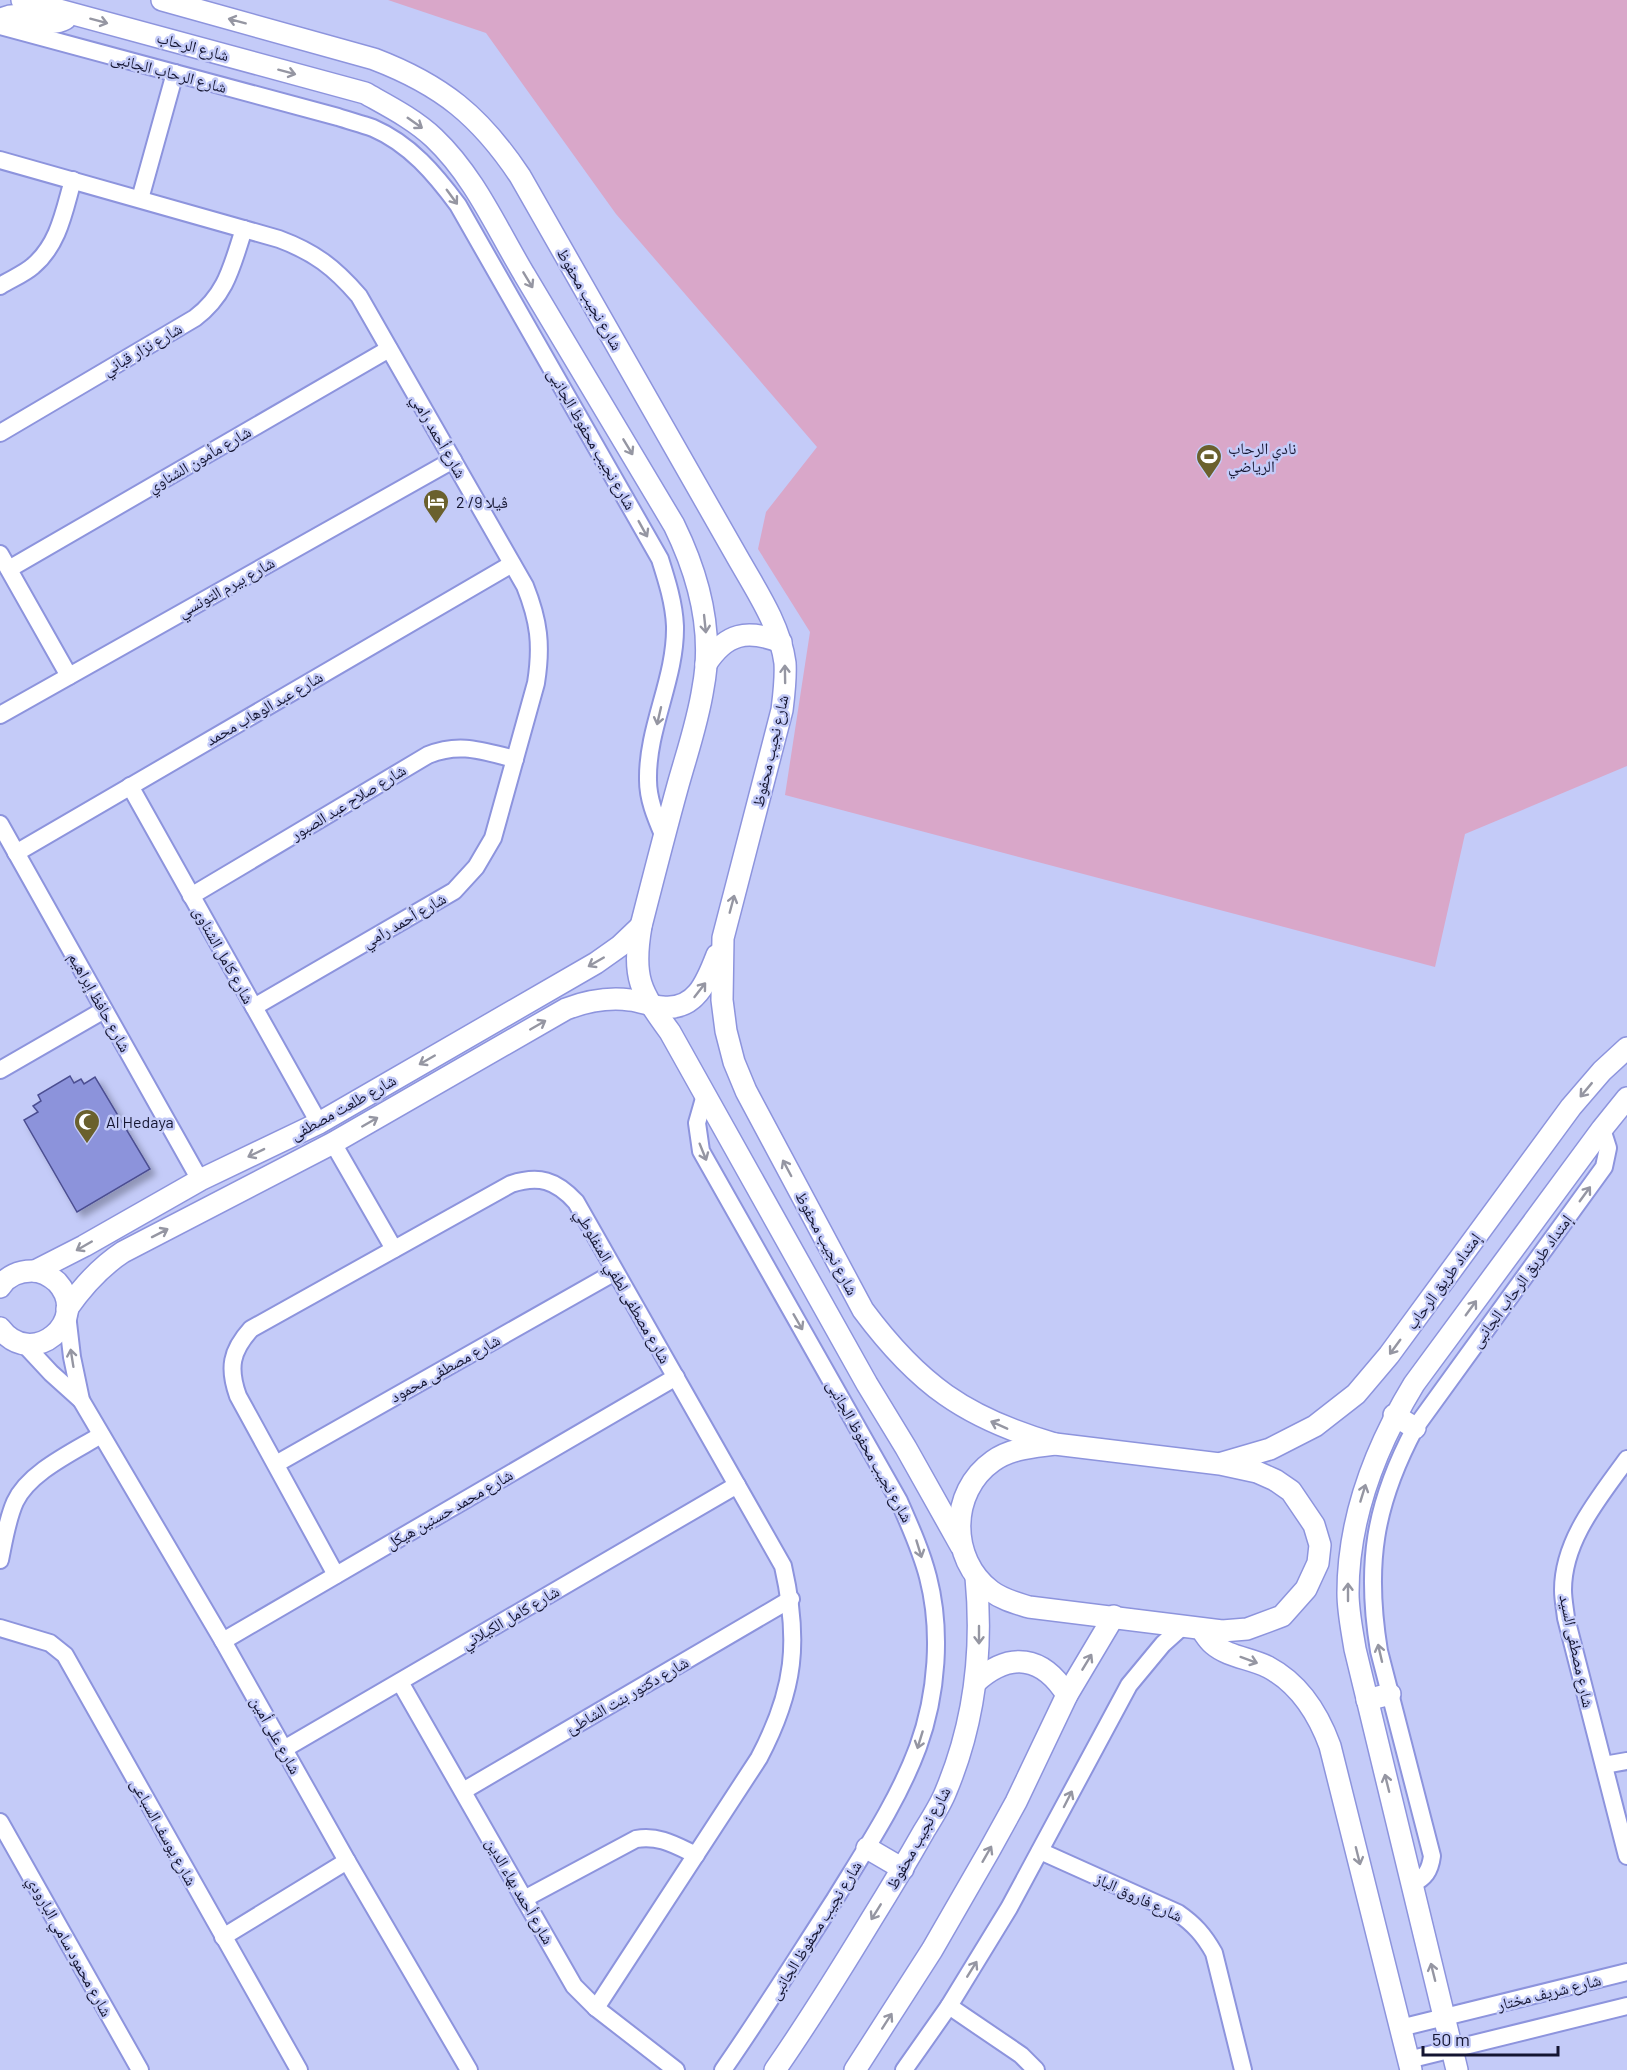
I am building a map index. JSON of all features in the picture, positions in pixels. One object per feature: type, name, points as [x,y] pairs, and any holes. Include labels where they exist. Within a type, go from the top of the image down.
[{"type":"street","name":"شارع الرحاب","points":[[22,0],[365,93]]},
{"type":"street","points":[[162,0],[374,59],[365,93]]},
{"type":"street","points":[[0,21],[11,15],[18,15],[58,23],[68,18],[71,13]]},
{"type":"street","name":"شارع الرحاب الجانبى","points":[[0,26],[338,117]]},
{"type":"street","name":"شارع نجيب محفوظ","points":[[374,59],[404,70],[432,85],[475,119],[502,149],[520,176],[735,553],[781,642],[785,664],[782,710],[723,938],[722,1000],[726,1031],[734,1062],[746,1091],[863,1310],[886,1342],[914,1371],[945,1395],[980,1416],[1016,1432],[1054,1444]]},
{"type":"street","points":[[140,199],[175,73]]},
{"type":"street","name":"شارع نجيب محفوظ","points":[[365,93],[432,135],[468,176],[674,525],[687,551],[703,606],[706,664],[699,708],[641,926],[637,966],[641,986],[648,1003],[670,1032],[867,1384],[906,1448],[976,1577],[979,1623],[976,1682],[964,1738],[946,1792],[903,1869],[806,2025],[775,2070]]},
{"type":"street","name":"شارع نجيب محفوظ الجانبى","points":[[338,117],[374,129],[407,148],[436,174],[458,205],[660,559],[670,592],[675,626],[672,660],[651,750],[648,780],[652,809],[664,837]]},
{"type":"street","name":"شارع أحمد رامي","points":[[0,160],[244,229],[302,248],[324,260],[343,276],[358,296],[525,586],[534,609],[539,633],[540,658],[536,682],[493,838],[476,867],[454,891],[254,1007]]},
{"type":"street","points":[[0,286],[32,268],[51,245],[58,232],[74,180]]},
{"type":"street","name":"شارع نزار قباني","points":[[0,432],[207,309],[226,284],[244,229]]},
{"type":"street","name":"شارع مأمون الشناوي","points":[[9,569],[389,350]]},
{"type":"street","name":"شارع بيرم التونسي","points":[[0,715],[453,460]]},
{"type":"street","points":[[0,554],[69,676]]},
{"type":"street","name":"شارع عبد الوهاب محمد","points":[[16,853],[512,564]]},
{"type":"street","points":[[706,664],[716,650],[730,639],[746,634],[764,635],[781,642]]},
{"type":"street","name":"شارع صلاح عبد الصبور","points":[[191,896],[428,755],[448,748],[470,747],[515,759]]},
{"type":"street","name":"شارع كامل الشناوى","points":[[130,786],[319,1123]]},
{"type":"street","name":"شارع حافظ إبراهيم","points":[[0,824],[200,1180]]},
{"type":"street","name":"شارع طلعت مصطفى","points":[[0,1287],[12,1275],[23,1271],[35,1271],[70,1254],[200,1180],[319,1123],[602,959],[641,926]]},
{"type":"street","name":"شارع طلعت مصطفى","points":[[9,1338],[36,1344],[46,1341],[63,1325],[67,1311],[88,1281],[123,1252],[333,1143],[566,1009],[581,1003],[614,999],[648,1003],[660,1007],[685,1004],[704,988],[723,938]]},
{"type":"street","points":[[0,1070],[104,1010]]},
{"type":"street","name":"إمتداد طريق الرحاب","points":[[1220,1464],[1270,1449],[1315,1426],[1356,1394],[1389,1355],[1571,1107],[1602,1071],[1627,1048]]},
{"type":"street","name":"شارع نجيب محفوظ الجانبى","points":[[705,1095],[697,1123],[700,1151],[899,1500],[915,1536],[928,1579],[935,1651],[933,1683],[927,1715],[907,1773],[867,1848],[771,2001],[723,2070]]},
{"type":"street","points":[[1457,2070],[1355,1648],[1347,1594],[1358,1509],[1369,1471],[1394,1415],[1414,1384],[1627,1098]]},
{"type":"street","name":"إمتداد طريق الرحاب الجانبى","points":[[1412,1884],[1427,1874],[1432,1856],[1379,1651],[1374,1622],[1372,1564],[1382,1506],[1400,1456],[1415,1428],[1604,1167],[1608,1148],[1602,1129]]},
{"type":"street","points":[[333,1143],[394,1249]]},
{"type":"street","name":"شارع مصطفى لطفي المنفلوطي","points":[[336,1575],[238,1396],[233,1382],[233,1360],[241,1340],[251,1329],[511,1184],[525,1179],[540,1179],[554,1184],[566,1191],[576,1202],[783,1566],[791,1599],[794,1632],[792,1665],[785,1698],[774,1729],[759,1758],[596,2008]]},
{"type":"street","points":[[35,1271],[55,1280],[62,1288],[67,1311]]},
{"type":"street","name":"شارع مصطفى محمود","points":[[276,1464],[615,1272]]},
{"type":"street","name":"شارع على أمين","points":[[67,1311],[72,1358],[81,1400],[470,2070]]},
{"type":"street","name":"شارع على أمين","points":[[9,1338],[81,1400]]},
{"type":"street","name":"شارع محمد حسنين هيكل","points":[[223,1641],[676,1377]]},
{"type":"street","points":[[1394,1415],[1415,1428]]},
{"type":"street","points":[[0,1560],[10,1515],[24,1488],[35,1477],[101,1435]]},
{"type":"street","points":[[961,1546],[959,1522],[964,1498],[976,1478],[993,1461],[1015,1450],[1054,1444],[1220,1464],[1257,1472],[1291,1491],[1314,1525],[1320,1545],[1318,1563],[1306,1589],[1282,1616],[1247,1629],[1222,1631],[1192,1628],[1114,1616],[1029,1607],[1009,1602],[991,1591],[976,1577]]},
{"type":"street","name":"شارع مصطفى السيد","points":[[1627,1459],[1589,1512],[1576,1536],[1567,1562],[1563,1589],[1566,1618],[1627,1856]]},
{"type":"street","name":"شارع كامل الكيلاني","points":[[284,1749],[737,1485]]},
{"type":"street","points":[[1320,1545],[1351,1550]]},
{"type":"street","name":"شارع دكتور بنت الشاطئ","points":[[463,1791],[791,1599]]},
{"type":"street","points":[[855,2070],[932,1950],[989,1851],[1016,1802],[1067,1695],[1114,1616]]},
{"type":"street","name":"شارع يوسف السباعى","points":[[0,1628],[50,1643],[65,1655],[299,2070]]},
{"type":"street","points":[[904,2070],[949,2006],[992,1937],[1129,1685],[1163,1644],[1192,1628]]},
{"type":"street","points":[[1192,1628],[1228,1653],[1269,1668],[1290,1682],[1321,1722],[1330,1746],[1410,2065]]},
{"type":"street","points":[[976,1682],[989,1670],[1007,1663],[1025,1662],[1043,1668],[1058,1680],[1067,1695]]},
{"type":"street","name":"شارع أحمد بهاء الدين","points":[[400,1682],[574,1986],[596,2008],[676,2070]]},
{"type":"street","points":[[1367,1700],[1390,1694]]},
{"type":"street","points":[[1604,1765],[1627,1761]]},
{"type":"street","name":"شارع محمود سامي البارودي","points":[[0,1822],[140,2070]]},
{"type":"street","points":[[524,1899],[636,1839],[655,1837],[696,1855]]},
{"type":"street","points":[[867,1848],[903,1869]]},
{"type":"street","name":"شارع فاروق الباز","points":[[1040,1851],[1178,1913],[1194,1923],[1214,1953],[1243,2070]]},
{"type":"street","points":[[223,1938],[347,1861]]},
{"type":"street","name":"شارع شريف مختار","points":[[1400,2028],[1627,1972]]},
{"type":"street","points":[[949,2006],[1021,2055],[1036,2070]]},
{"type":"street","name":"شارع شريف مختار","points":[[1410,2065],[1452,2049],[1627,2006]]},
{"type":"shaded area","name":"نادي الرحاب الرياضي","points":[[388,0],[1627,0],[1627,766],[1465,834],[1435,967],[785,795],[810,632],[758,549],[766,512],[817,447],[616,214],[486,33]]},
{"type":"building","name":"Al Hedaya","points":[[70,1076],[74,1083],[81,1079],[84,1084],[95,1077],[150,1169],[77,1212],[24,1120],[38,1112],[33,1106],[41,1101],[38,1095]]},
{"type":"place","name":"نادي الرحاب الرياضي","points":[[1209,480]]},
{"type":"place","name":"ڤيلا 9/ 2","points":[[436,525]]},
{"type":"place","name":"Al Hedaya","points":[[87,1145]]}]
